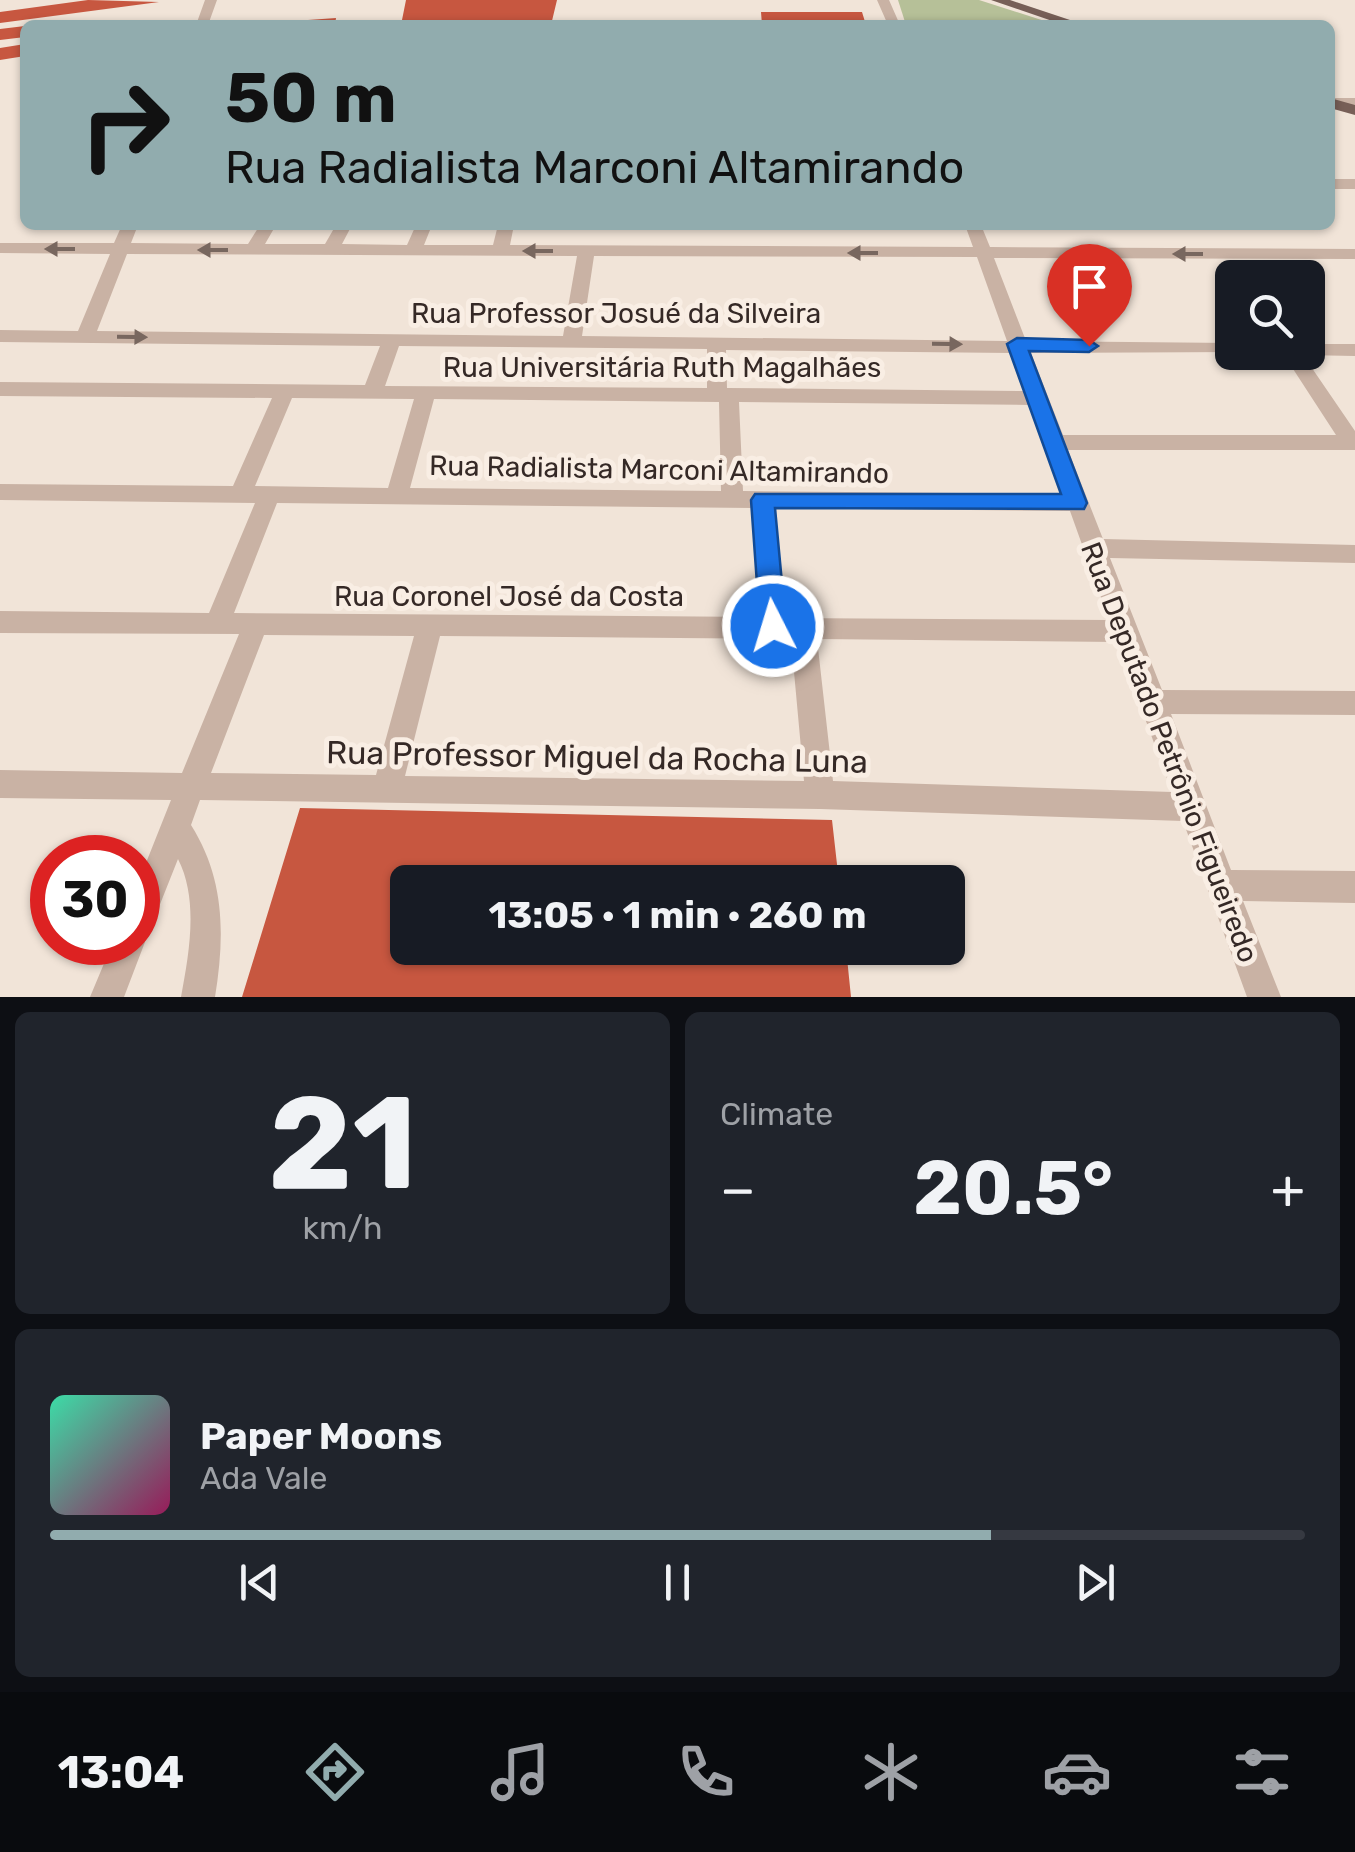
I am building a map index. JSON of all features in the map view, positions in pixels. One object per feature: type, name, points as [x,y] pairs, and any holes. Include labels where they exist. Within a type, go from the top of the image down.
[{"type":"main road","points":[[998,0],[1062,20]]},
{"type":"street","points":[[85,336],[128,230]]},
{"type":"street","points":[[253,250],[265,230]]},
{"type":"street","points":[[331,250],[341,230]]},
{"type":"street","points":[[413,252],[422,230]]},
{"type":"street","points":[[500,251],[505,230]]},
{"type":"street","name":"Rua Deputado Petrônio Figueiredo","points":[[975,230],[1264,997]]},
{"type":"street","points":[[0,248],[1355,254]]},
{"type":"street","points":[[572,339],[586,252]]},
{"type":"street","name":"Rua Professor Josué da Silveira","points":[[0,336],[1215,348]]},
{"type":"street","points":[[372,393],[392,339]]},
{"type":"street","points":[[716,341],[732,499]]},
{"type":"street","points":[[1325,350],[1355,350]]},
{"type":"street","points":[[1303,370],[1354,443]]},
{"type":"street","name":"Rua Universitária Ruth Magalhães","points":[[0,388],[1039,398]]},
{"type":"street","points":[[241,494],[285,392]]},
{"type":"street","points":[[397,496],[426,393]]},
{"type":"street","points":[[1054,442],[1354,443]]},
{"type":"street","name":"Rua Radialista Marconi Altamirando","points":[[0,492],[1076,503]]},
{"type":"street","points":[[217,624],[269,495]]},
{"type":"street","points":[[763,500],[773,626]]},
{"type":"street","points":[[1092,548],[1355,554]]},
{"type":"street","name":"Rua Coronel José da Costa","points":[[0,622],[1124,631]]},
{"type":"street","points":[[160,866],[255,625]]},
{"type":"street","points":[[387,789],[430,625]]},
{"type":"street","points":[[803,628],[820,795]]},
{"type":"street","points":[[1152,702],[1355,703]]},
{"type":"street","name":"Rua Professor Miguel da Rocha Luna","points":[[0,784],[820,795],[1194,806]]},
{"type":"street","points":[[176,826],[198,870],[203,901],[204,952],[198,997]]},
{"type":"street","points":[[1222,886],[1355,887]]},
{"type":"street","points":[[107,997],[120,965]]},
{"type":"green space","points":[[898,0],[979,0],[1041,20],[904,20]]},
{"type":"building","points":[[88,0],[159,2],[0,23],[0,12]]},
{"type":"building","points":[[406,0],[557,0],[552,20],[402,20]]},
{"type":"building","points":[[761,12],[862,12],[864,20],[762,20]]},
{"type":"building","points":[[20,27],[20,38],[0,40],[0,29]]},
{"type":"building","points":[[20,45],[20,57],[0,60],[0,48]]},
{"type":"building","points":[[300,808],[832,820],[837,865],[390,865],[390,965],[848,965],[851,997],[242,997]]},
{"type":"route","points":[[773,626],[763,500],[1076,503],[1017,344],[1089,346]]}]
